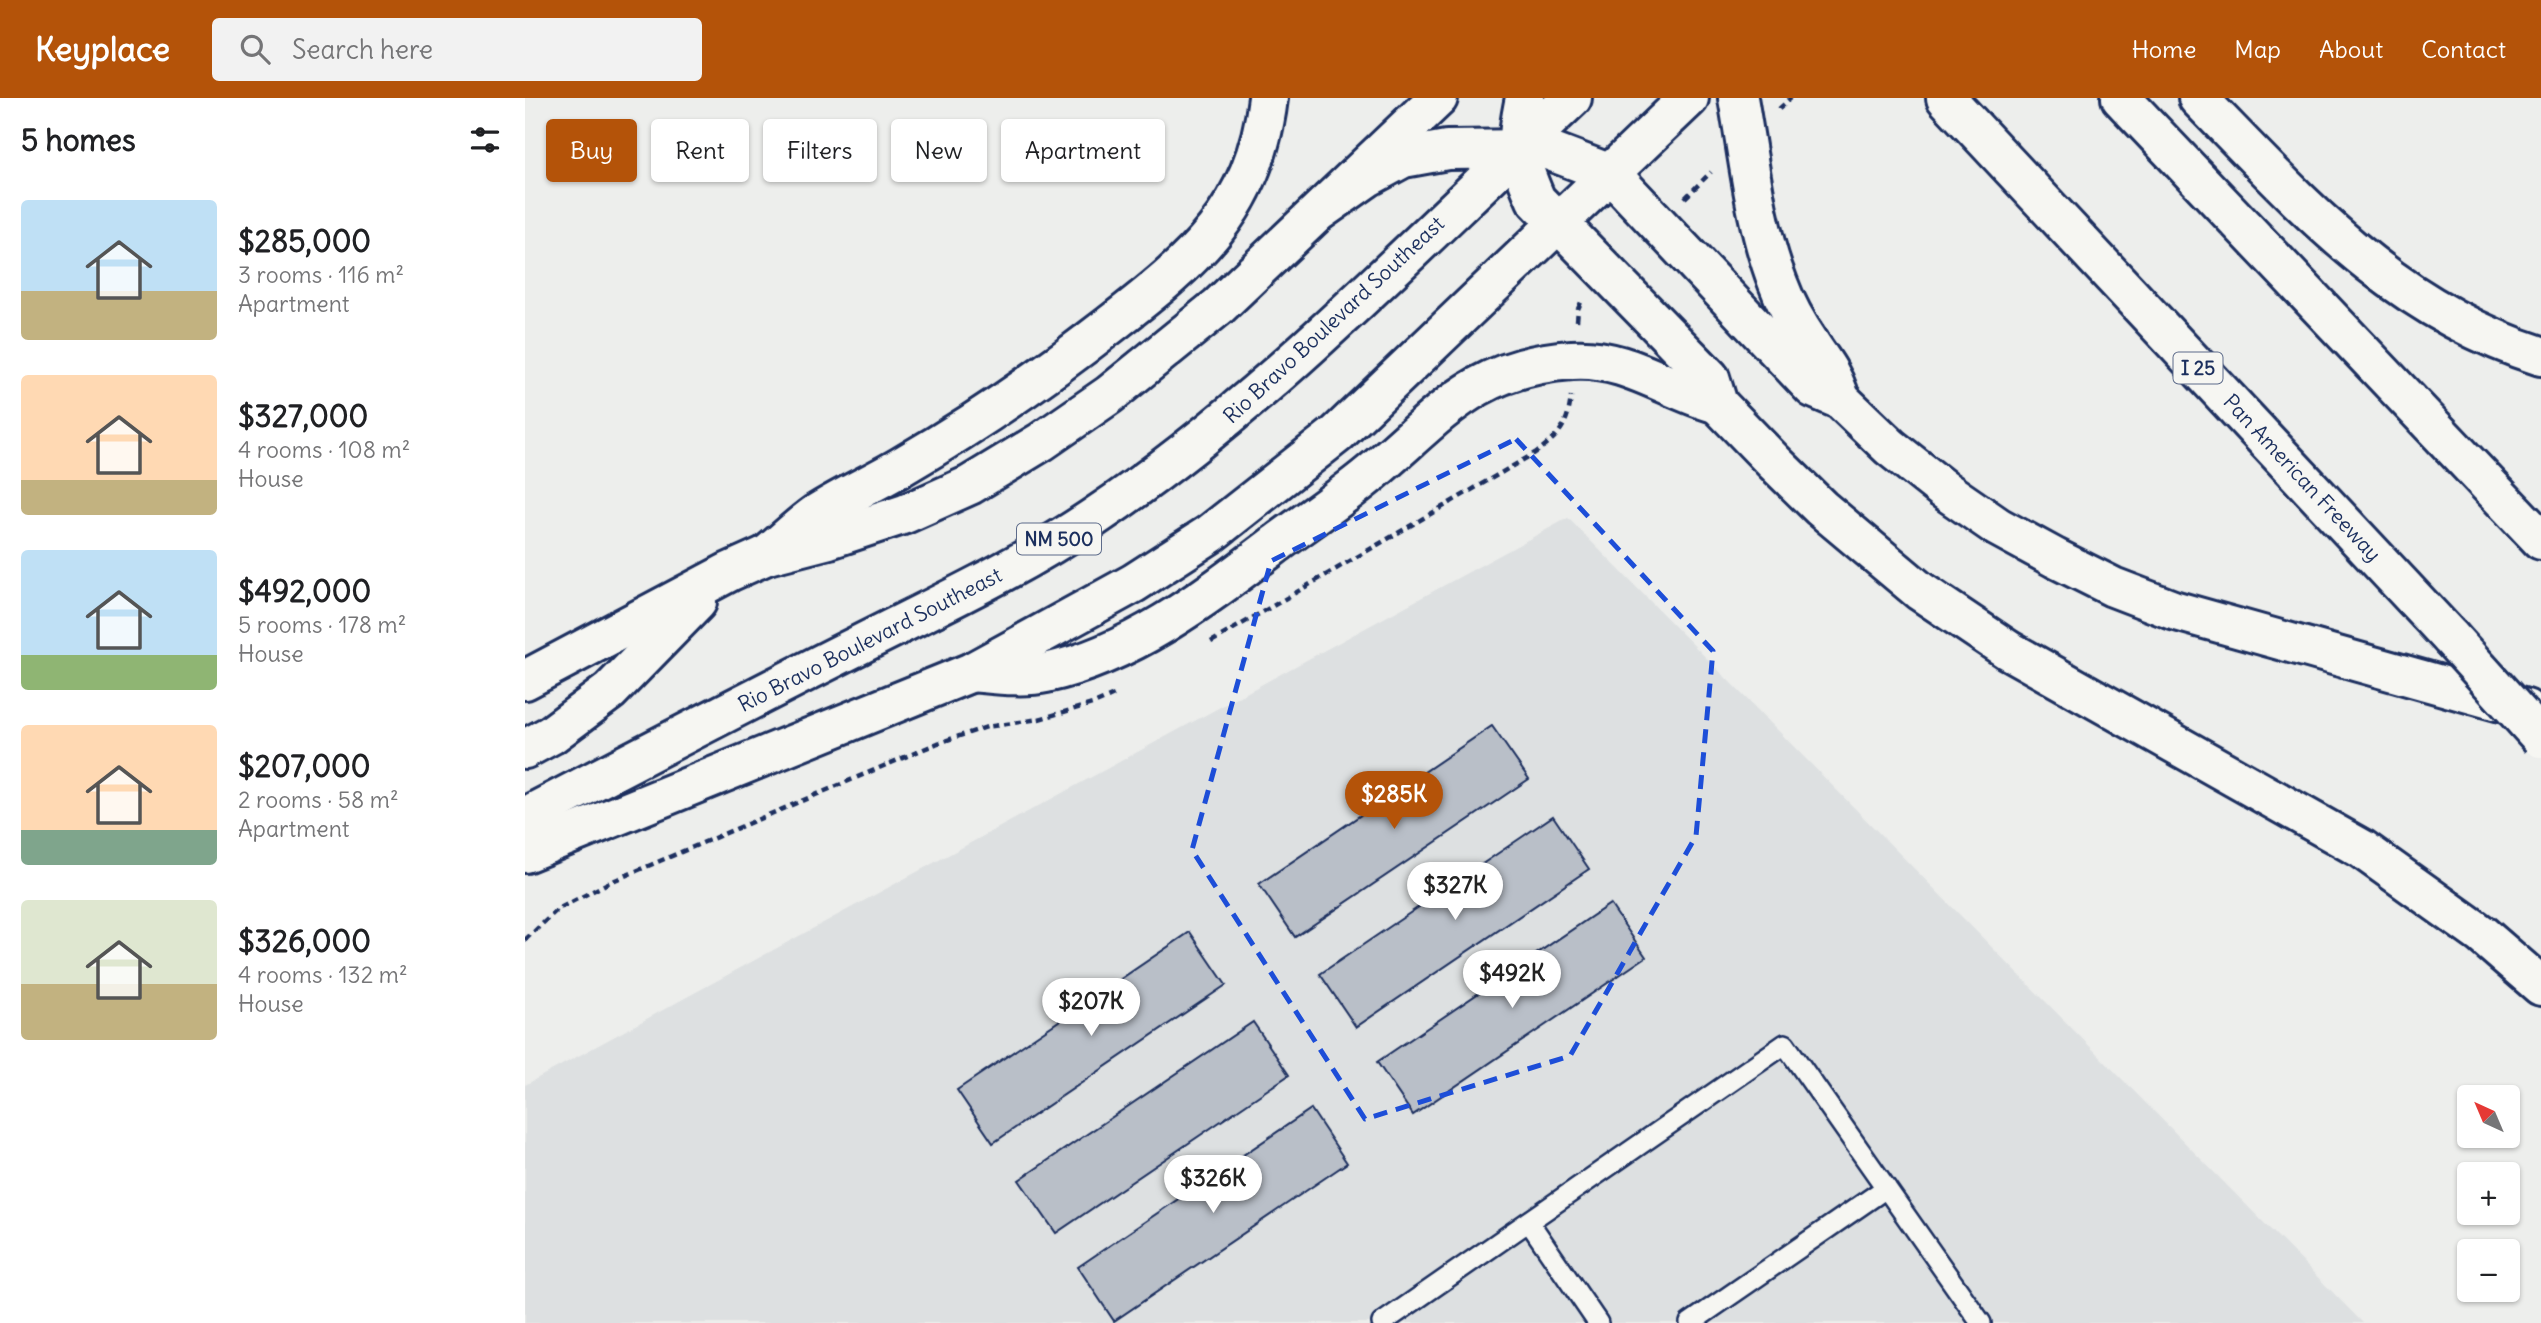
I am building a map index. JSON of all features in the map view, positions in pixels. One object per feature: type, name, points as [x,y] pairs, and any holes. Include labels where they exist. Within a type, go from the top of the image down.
[{"type":"main road","points":[[767,555],[815,515],[904,466],[991,411],[1081,348],[1168,281],[1196,254],[1220,225],[1240,192],[1266,120],[1268,98]]},
{"type":"main road","points":[[525,680],[729,572],[767,555],[905,513],[970,485],[1041,442],[1109,395],[1219,306],[1438,98]]},
{"type":"main road","points":[[1525,98],[1517,150],[1536,200],[1710,378],[1718,404],[1821,508],[1869,551],[1920,591],[2008,650],[2362,849],[2480,934],[2541,986]]},
{"type":"main road","name":"Rio Bravo Boulevard Southeast","points":[[525,817],[848,650],[939,606],[1017,564],[1091,519],[1193,446],[1280,375],[1571,98]]},
{"type":"main road","points":[[525,853],[972,672],[1134,583],[1210,534],[1337,434],[1689,98]]},
{"type":"main road","points":[[1738,98],[1767,254],[1793,316],[1831,373],[1841,400]]},
{"type":"main road","name":"Pan American Freeway","points":[[1945,98],[2451,638],[2541,738]]},
{"type":"main road","points":[[2121,98],[2541,540]]},
{"type":"main road","points":[[2198,98],[2342,242],[2395,285],[2488,337],[2541,356]]},
{"type":"main road","points":[[1321,210],[1367,177],[1403,158],[1447,150],[1545,149],[1611,174],[1813,388],[1841,400],[1890,447],[1943,489],[2010,533],[2113,587],[2173,610],[2541,713]]},
{"type":"main road","points":[[972,672],[1044,674],[1090,660],[1163,624],[1243,569],[1369,475],[1449,404],[1473,388],[1499,376],[1526,367],[1575,359],[1639,371],[1666,382],[1691,397],[1718,404]]},
{"type":"main road","points":[[525,749],[551,735],[610,691],[673,624],[729,572]]},
{"type":"lane","points":[[1382,1323],[1785,1044],[1981,1323]]},
{"type":"lane","points":[[1690,1323],[1886,1188]]},
{"type":"lane","points":[[1529,1222],[1598,1323]]},
{"type":"path","points":[[1685,199],[1712,170]]},
{"type":"path","points":[[1577,322],[1578,309],[1588,292]]},
{"type":"highlighted area","points":[[1516,439],[1713,651],[1696,836],[1570,1056],[1365,1119],[1192,850],[1271,561]]},
{"type":"shaded area","points":[[1568,518],[2363,1323],[525,1323],[525,1085]]},
{"type":"building","points":[[1492,726],[1529,779],[1295,937],[1259,884]]},
{"type":"building","points":[[1553,816],[1589,869],[1356,1027],[1320,974]]},
{"type":"building","points":[[1610,904],[1646,957],[1413,1115],[1377,1062]]},
{"type":"building","points":[[1190,932],[1226,985],[993,1143],[957,1090]]},
{"type":"building","points":[[1253,1022],[1289,1075],[1056,1233],[1019,1180]]},
{"type":"building","points":[[1311,1109],[1347,1163],[1114,1321],[1078,1267]]}]
